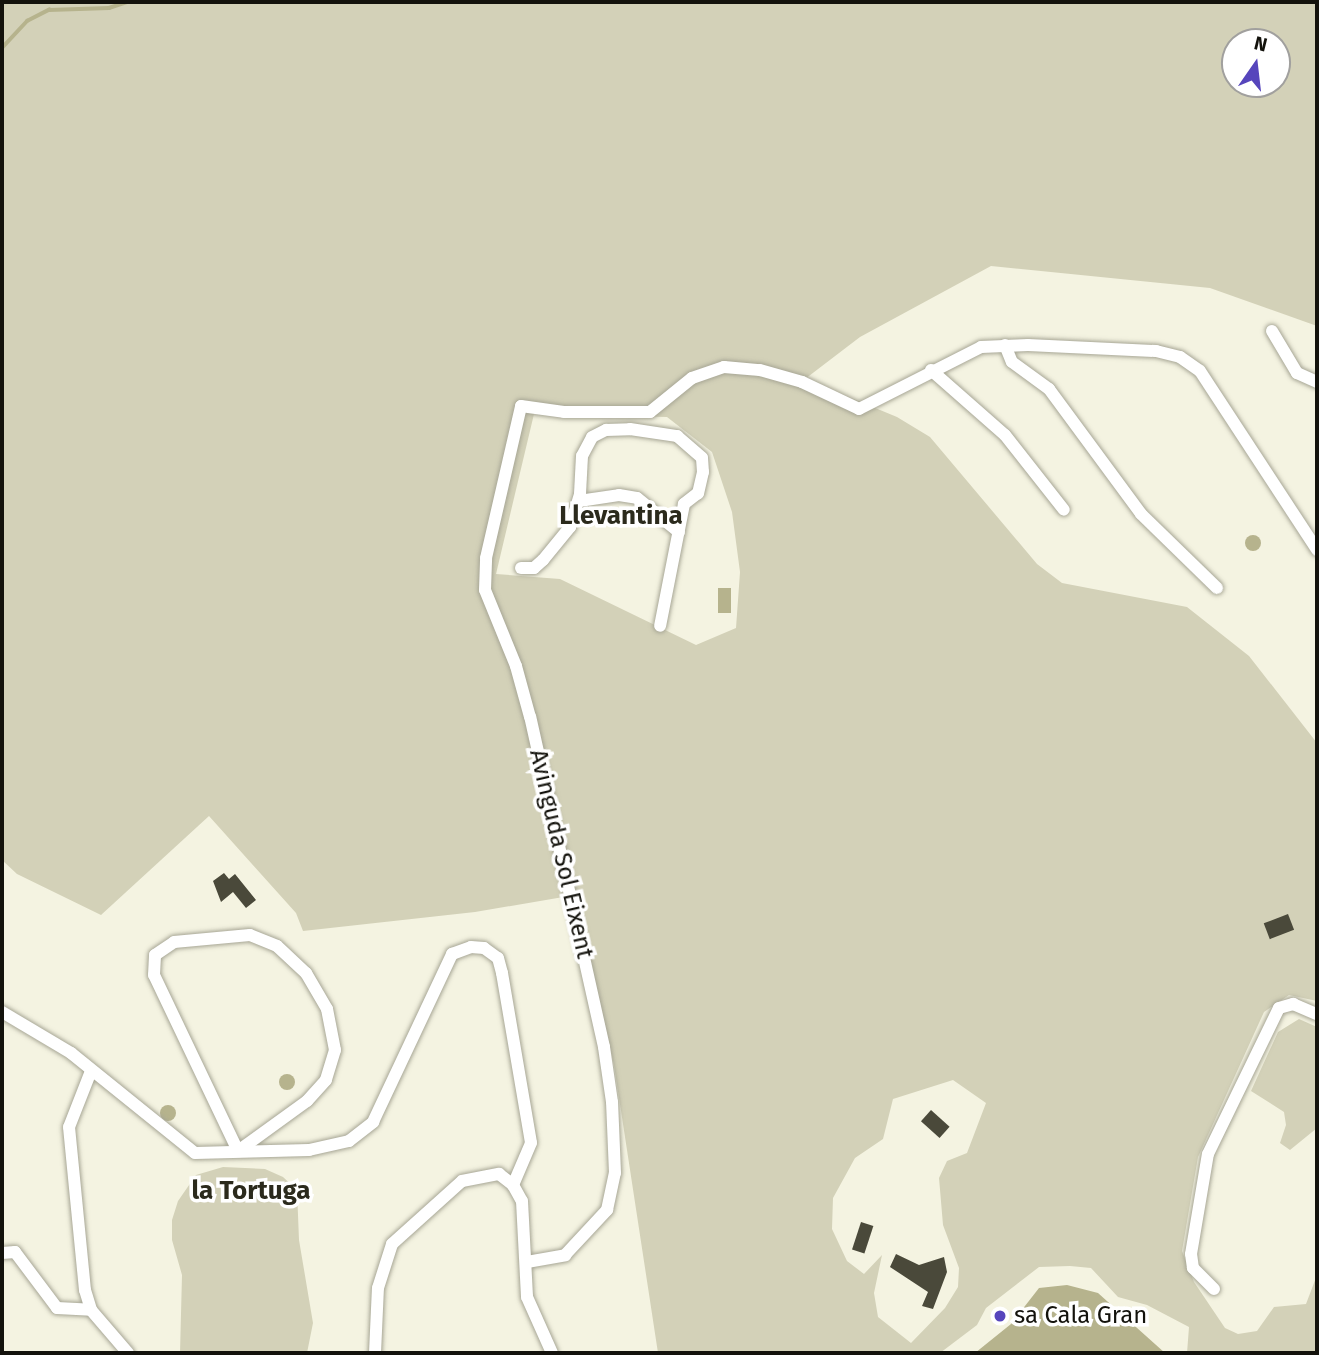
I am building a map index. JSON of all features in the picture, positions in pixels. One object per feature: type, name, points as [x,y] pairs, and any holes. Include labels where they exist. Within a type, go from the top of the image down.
[{"type":"street","points":[[1272,331],[1297,373],[1317,382]]},
{"type":"street","points":[[1005,345],[1012,362],[1049,389],[1141,514],[1217,588]]},
{"type":"street","points":[[651,429],[650,412],[692,378],[724,367],[760,370],[802,382],[859,409],[931,370],[981,347],[1005,345],[1156,351],[1180,357],[1200,371],[1317,550]]},
{"type":"street","points":[[931,370],[1005,435],[1064,510]]},
{"type":"street","name":"Avinguda Sol Eixent","points":[[527,1262],[565,1255],[607,1210],[615,1173],[612,1102],[601,1034],[521,680],[485,590],[485,558],[521,406],[564,412],[650,412]]},
{"type":"street","points":[[521,568],[534,568],[559,544],[579,501],[582,456],[592,437],[606,430],[651,429],[684,440],[702,458],[698,492],[684,504],[660,626]]},
{"type":"street","points":[[579,501],[619,495],[637,498],[679,532]]},
{"type":"street","points":[[250,935],[277,946],[306,973],[327,1009],[335,1050],[326,1080],[307,1101],[239,1150],[153,975],[155,955],[174,942],[250,935]]},
{"type":"street","points":[[2,1012],[91,1071],[195,1153],[309,1150],[349,1141],[373,1122],[452,954],[471,947],[498,958],[502,973],[531,1143],[513,1185]]},
{"type":"street","points":[[1214,1289],[1193,1268],[1191,1254],[1208,1154],[1279,1008],[1293,1004],[1317,1014]]},
{"type":"street","points":[[91,1071],[69,1127],[85,1290],[91,1310],[128,1353]]},
{"type":"street","points":[[374,1353],[378,1289],[392,1244],[462,1181],[499,1174],[513,1185],[522,1201],[527,1297],[552,1353]]},
{"type":"street","points":[[2,1253],[15,1252],[57,1308],[91,1310]]},
{"type":"shaded area","points":[[2,2],[1317,2],[1317,326],[1210,288],[991,266],[860,337],[805,379],[897,417],[930,437],[1037,564],[1062,583],[1187,607],[1249,656],[1317,743],[1317,1001],[1289,995],[1264,1012],[1198,1157],[1182,1251],[1194,1282],[1225,1328],[1238,1334],[1257,1331],[1274,1307],[1306,1304],[1317,1275],[1317,1353],[1187,1353],[1189,1327],[1147,1305],[1118,1297],[1091,1268],[1070,1266],[1039,1267],[986,1308],[977,1325],[940,1353],[658,1353],[614,1065],[575,895],[475,912],[303,931],[296,913],[209,816],[101,915],[17,874],[2,860]],"holes":[[[534,414],[667,417],[712,452],[732,512],[740,572],[736,628],[696,645],[560,579],[496,574]],[[953,1080],[986,1103],[967,1153],[947,1161],[939,1178],[943,1225],[959,1268],[958,1287],[945,1308],[911,1343],[878,1317],[874,1293],[882,1255],[864,1274],[847,1261],[832,1229],[833,1198],[855,1158],[883,1139],[893,1099]]]},
{"type":"shaded area","points":[[1250,535],[1256,535],[1261,543],[1259,549],[1250,551],[1245,546],[1245,540]]},
{"type":"shaded area","points":[[718,588],[731,588],[731,613],[718,613]]},
{"type":"shaded area","points":[[1299,1019],[1317,1027],[1317,1128],[1290,1150],[1280,1143],[1286,1125],[1284,1112],[1251,1091],[1278,1032]]},
{"type":"shaded area","points":[[287,1074],[295,1082],[287,1090],[279,1082]]},
{"type":"shaded area","points":[[168,1105],[176,1113],[168,1121],[160,1113]]},
{"type":"shaded area","points":[[223,1167],[265,1169],[283,1177],[297,1190],[299,1240],[313,1323],[307,1353],[180,1353],[182,1275],[172,1240],[172,1220],[178,1201],[196,1175]]},
{"type":"shaded area","points":[[1067,1285],[1098,1293],[1165,1353],[975,1353],[1011,1324],[1039,1288]]},
{"type":"building","points":[[224,873],[229,879],[235,874],[256,900],[246,908],[233,892],[221,902],[213,881]]},
{"type":"building","points":[[1288,914],[1294,930],[1270,939],[1264,923]]},
{"type":"building","points":[[931,1110],[950,1127],[940,1138],[921,1121]]},
{"type":"building","points":[[861,1222],[873,1226],[864,1254],[852,1250]]},
{"type":"building","points":[[896,1254],[919,1265],[944,1257],[947,1272],[933,1309],[922,1306],[928,1292],[890,1267]]},
{"type":"waterway","points":[[2,48],[27,21],[49,10],[109,8],[128,2]]},
{"type":"place","name":"sa Cala Gran","points":[[1000,1316]]},
{"type":"district","name":"Llevantina","points":[[621,516]]},
{"type":"district","name":"la Tortuga","points":[[251,1191]]}]
